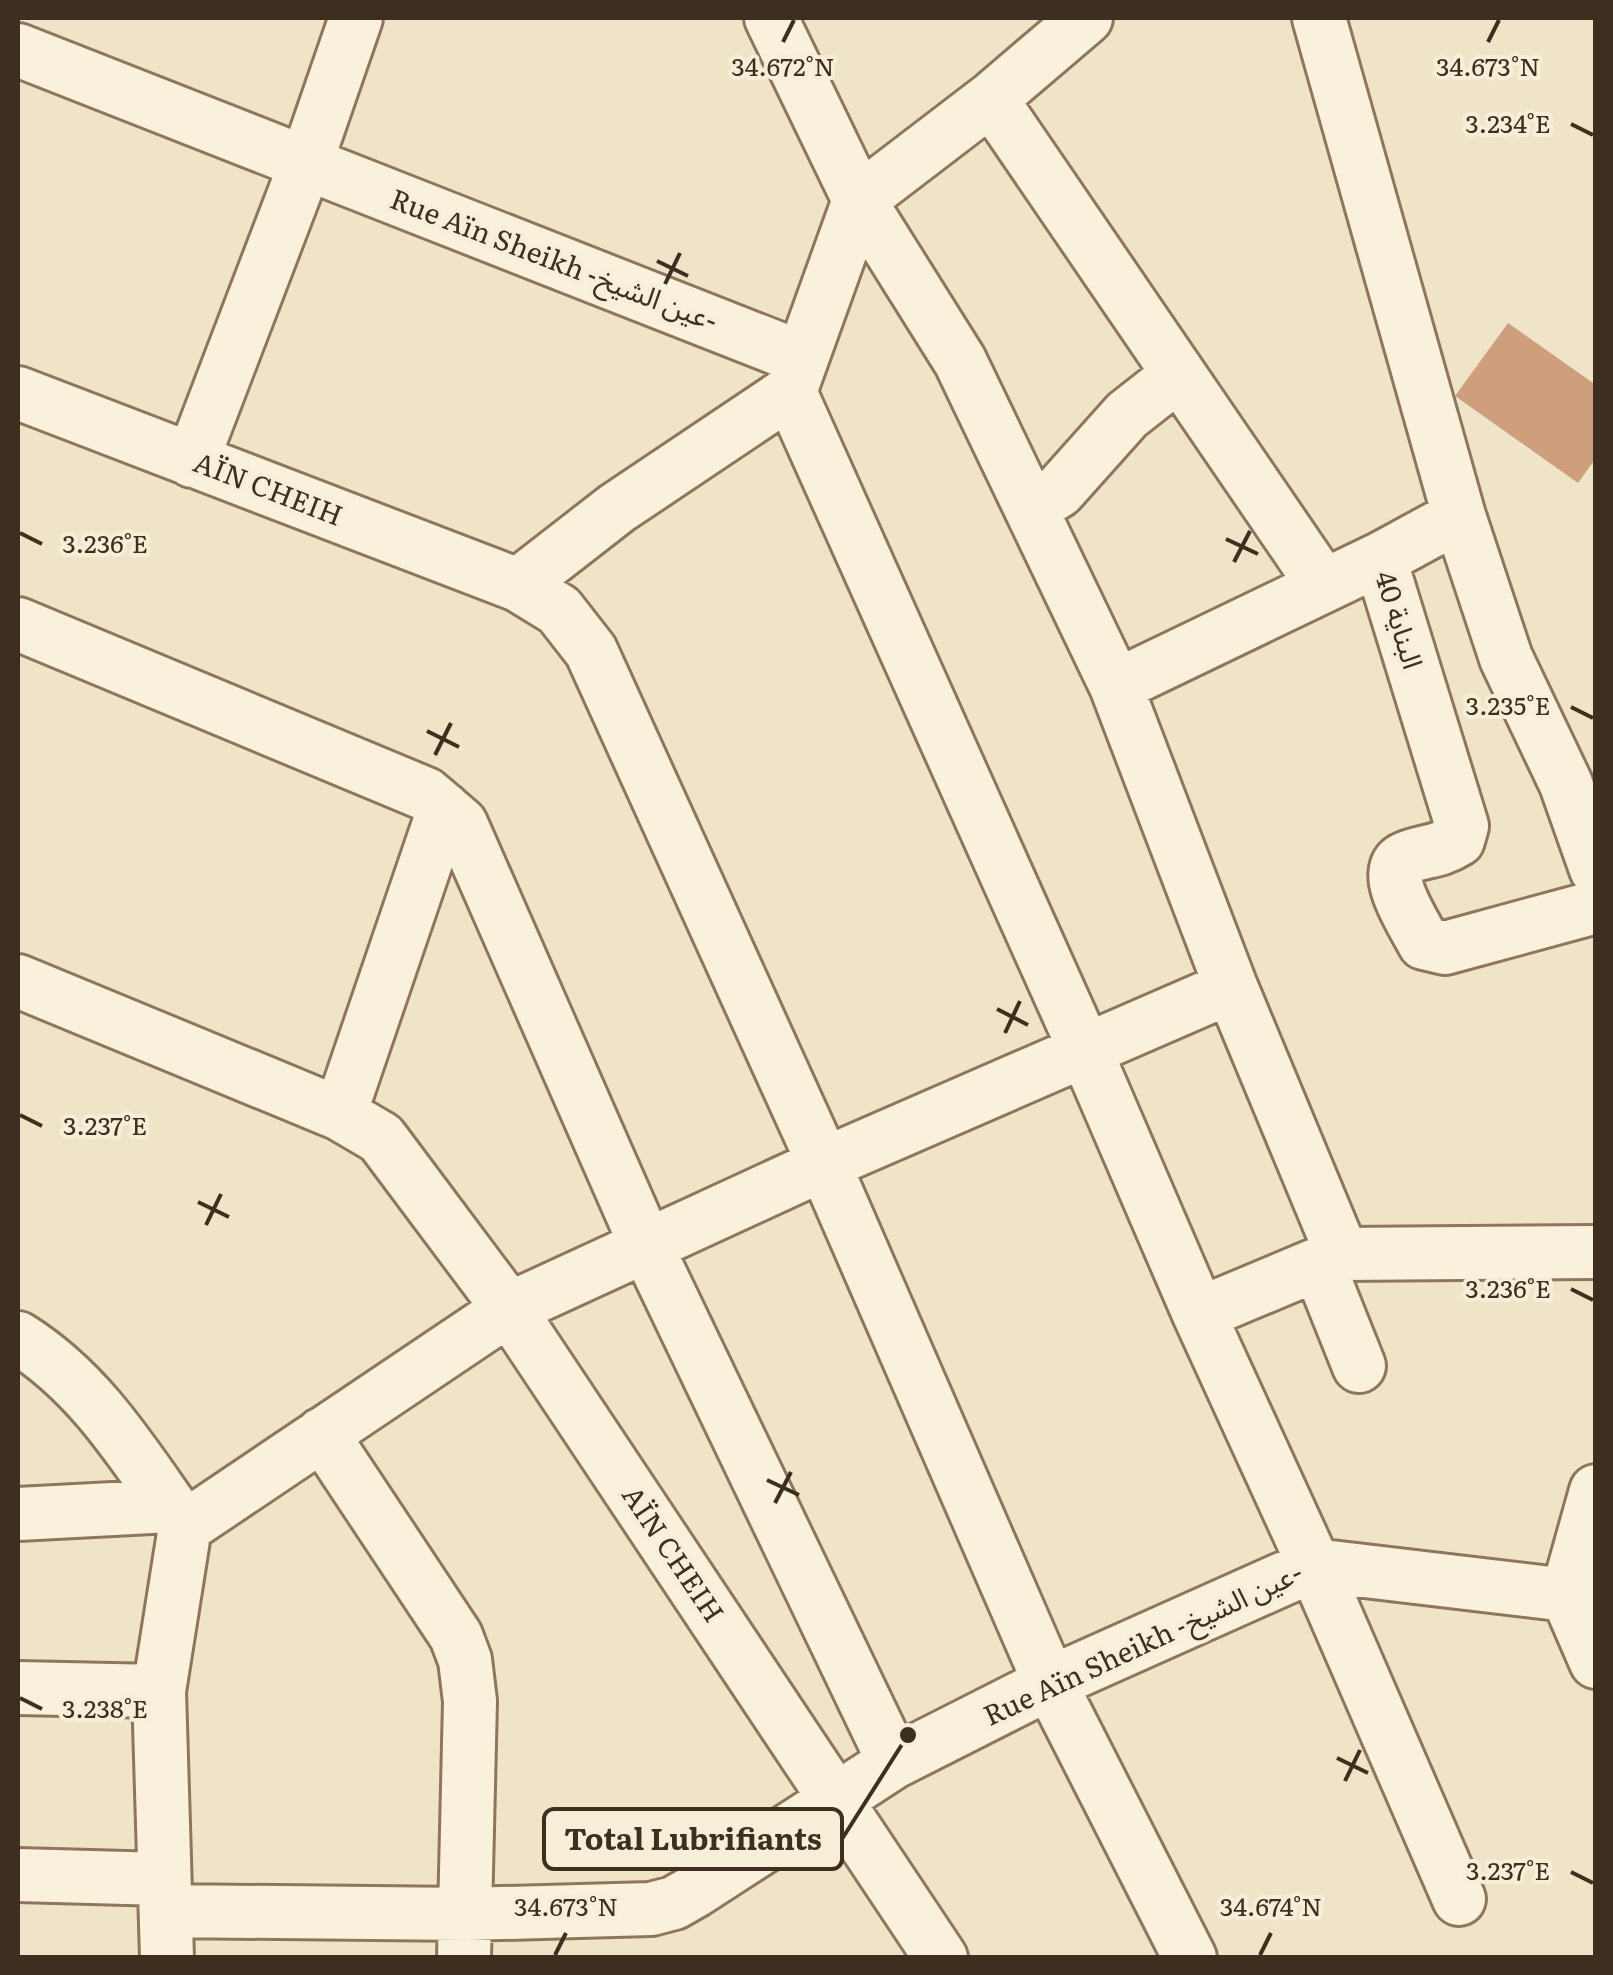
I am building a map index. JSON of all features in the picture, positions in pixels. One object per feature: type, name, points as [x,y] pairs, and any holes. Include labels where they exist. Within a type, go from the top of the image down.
[{"type":"street","points":[[192,461],[306,163],[356,18]]},
{"type":"street","points":[[771,18],[860,200],[960,361],[1116,686],[1232,988],[1330,1260],[1359,1366]]},
{"type":"street","points":[[518,585],[796,375],[860,200],[991,99],[1086,18]]},
{"type":"street","points":[[1319,18],[1459,516],[1506,658],[1566,784],[1596,869]]},
{"type":"street","name":"Rue Aïn Sheikh -عين الشيخ-","points":[[18,50],[306,163],[796,375]]},
{"type":"street","points":[[991,99],[1323,584]]},
{"type":"street","points":[[1031,509],[1059,491],[1127,414],[1178,374]]},
{"type":"street","points":[[796,375],[1199,1314],[1459,1899]]},
{"type":"street","name":"AÏN CHEIH","points":[[18,394],[518,585],[558,610],[591,650],[824,1164],[1050,1682],[1190,1958]]},
{"type":"street","points":[[1380,559],[1459,516]]},
{"type":"street","name":"البناية 40","points":[[1116,686],[1380,559],[1462,826],[1458,840],[1440,851],[1403,859],[1396,867],[1394,883],[1424,943],[1445,948],[1596,906]]},
{"type":"street","points":[[18,624],[426,794],[461,824],[646,1244],[894,1762]]},
{"type":"street","points":[[340,1114],[444,808]]},
{"type":"street","name":"AÏN CHEIH","points":[[18,981],[340,1114],[381,1138],[509,1309],[838,1799]]},
{"type":"street","points":[[18,1514],[178,1516],[322,1434],[509,1309],[824,1164],[1232,988]]},
{"type":"street","points":[[1199,1314],[1330,1260],[1596,1252]]},
{"type":"street","points":[[18,1338],[46,1356],[103,1410],[178,1516],[159,1691],[166,1916]]},
{"type":"street","points":[[322,1434],[456,1636],[466,1660],[470,1700],[466,1936]]},
{"type":"street","points":[[1596,1492],[1567,1595],[1596,1662]]},
{"type":"street","name":"Rue Aïn Sheikh -عين الشيخ-","points":[[18,1875],[166,1916],[466,1936],[650,1910],[674,1903],[894,1762],[1050,1682],[1314,1566],[1567,1595]]},
{"type":"street","points":[[18,1688],[159,1691]]},
{"type":"street","points":[[838,1799],[941,1958]]},
{"type":"building","points":[[1508,323],[1596,385],[1596,458],[1578,483],[1455,396]]},
{"type":"place","name":"Total Lubrifiants","points":[[908,1735]]}]
